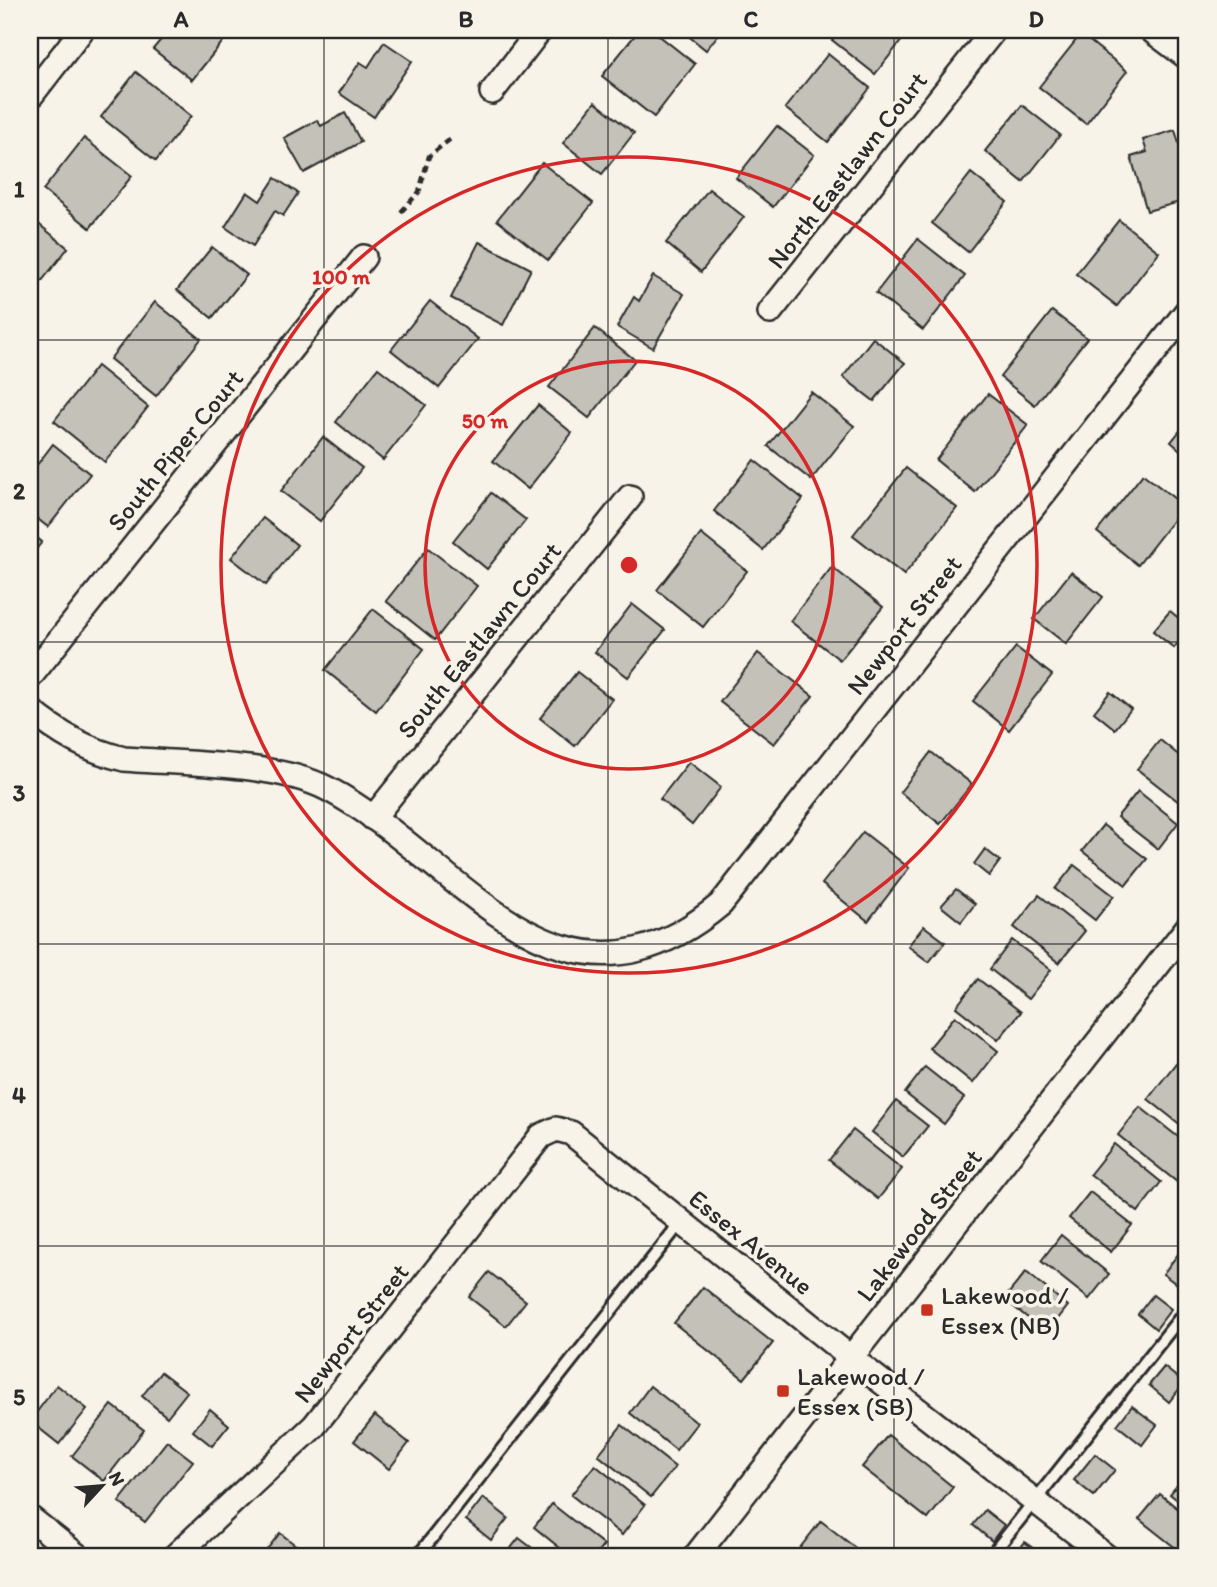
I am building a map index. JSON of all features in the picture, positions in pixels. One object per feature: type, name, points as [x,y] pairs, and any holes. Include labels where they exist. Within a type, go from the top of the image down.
[{"type":"street","points":[[30,97],[82,30]]},
{"type":"street","points":[[492,92],[540,30]]},
{"type":"street","name":"North Eastlawn Court","points":[[770,312],[994,30]]},
{"type":"street","points":[[1151,30],[1187,57]]},
{"type":"street","name":"South Piper Court","points":[[30,677],[364,257]]},
{"type":"street","name":"Newport Street","points":[[30,710],[61,735],[98,753],[124,759],[286,774],[329,790],[373,818],[460,887],[534,938],[587,953],[624,952],[666,941],[699,923],[721,904],[1187,310]]},
{"type":"street","name":"South Eastlawn Court","points":[[373,818],[630,497]]},
{"type":"street","name":"Lakewood Street","points":[[695,1557],[1187,928]]},
{"type":"street","name":"Newport Street","points":[[174,1557],[314,1426],[541,1136],[556,1129]]},
{"type":"street","name":"Essex Avenue","points":[[556,1129],[571,1133],[851,1358],[1107,1557]]},
{"type":"street","points":[[30,1518],[79,1557]]},
{"type":"lane","points":[[417,1557],[681,1222]]},
{"type":"lane","points":[[990,1557],[1187,1309]]},
{"type":"path","points":[[401,212],[419,192],[429,156],[453,137]]},
{"type":"building","points":[[169,30],[223,30],[229,34],[192,80],[153,49]]},
{"type":"building","points":[[639,30],[652,30],[695,64],[654,117],[602,76]]},
{"type":"building","points":[[681,30],[722,30],[706,50]]},
{"type":"building","points":[[840,30],[910,30],[875,74],[832,40]]},
{"type":"building","points":[[1081,34],[1127,71],[1086,124],[1039,87]]},
{"type":"building","points":[[384,42],[412,61],[374,117],[339,93],[360,62],[368,67]]},
{"type":"building","points":[[828,54],[870,88],[828,142],[785,108]]},
{"type":"building","points":[[136,72],[191,116],[156,161],[101,117]]},
{"type":"building","points":[[595,102],[634,133],[602,174],[563,143]]},
{"type":"building","points":[[1022,105],[1060,135],[1023,182],[985,151]]},
{"type":"building","points":[[345,113],[361,142],[304,173],[284,138],[317,120],[321,126]]},
{"type":"building","points":[[777,126],[814,155],[773,207],[736,178]]},
{"type":"building","points":[[1175,130],[1187,171],[1187,200],[1147,211],[1131,157],[1147,152],[1143,140]]},
{"type":"building","points":[[84,138],[132,176],[90,228],[43,190]]},
{"type":"building","points":[[542,163],[593,203],[548,260],[497,220]]},
{"type":"building","points":[[971,173],[1007,202],[968,252],[932,223]]},
{"type":"building","points":[[275,178],[298,193],[283,216],[275,211],[253,246],[225,227],[247,192],[260,201]]},
{"type":"building","points":[[709,189],[744,217],[701,272],[666,243]]},
{"type":"building","points":[[30,217],[68,248],[37,287],[30,281]]},
{"type":"building","points":[[1119,220],[1159,252],[1117,306],[1076,274]]},
{"type":"building","points":[[918,239],[965,276],[923,330],[876,293]]},
{"type":"building","points":[[479,242],[531,269],[503,325],[451,298]]},
{"type":"building","points":[[212,247],[247,275],[212,318],[177,290]]},
{"type":"building","points":[[653,276],[684,294],[653,348],[617,327],[634,297],[639,301]]},
{"type":"building","points":[[430,301],[478,339],[439,388],[391,350]]},
{"type":"building","points":[[155,302],[201,339],[156,396],[110,359]]},
{"type":"building","points":[[1052,311],[1087,338],[1035,405],[1000,377]]},
{"type":"building","points":[[595,328],[635,360],[589,418],[549,387]]},
{"type":"building","points":[[873,338],[905,363],[874,401],[843,377]]},
{"type":"building","points":[[97,366],[148,407],[105,462],[54,421]]},
{"type":"building","points":[[378,368],[426,405],[383,460],[336,422]]},
{"type":"building","points":[[811,392],[854,426],[811,480],[768,446]]},
{"type":"building","points":[[988,394],[1028,425],[975,492],[936,460]]},
{"type":"building","points":[[538,405],[572,433],[528,489],[493,461]]},
{"type":"building","points":[[1187,422],[1187,456],[1171,442]]},
{"type":"building","points":[[323,437],[362,468],[320,521],[281,491]]},
{"type":"building","points":[[53,444],[90,474],[48,527],[30,513],[30,474]]},
{"type":"building","points":[[754,460],[803,499],[763,550],[714,511]]},
{"type":"building","points":[[906,468],[957,508],[904,575],[853,535]]},
{"type":"building","points":[[1143,474],[1184,506],[1138,565],[1097,532]]},
{"type":"building","points":[[491,493],[526,520],[487,569],[453,541]]},
{"type":"building","points":[[263,518],[297,545],[266,585],[231,558]]},
{"type":"building","points":[[30,532],[42,542],[30,557]]},
{"type":"building","points":[[701,534],[747,571],[703,627],[657,590]]},
{"type":"building","points":[[428,548],[477,586],[435,640],[386,601]]},
{"type":"building","points":[[832,567],[883,607],[840,660],[790,621]]},
{"type":"building","points":[[1071,572],[1103,597],[1066,644],[1034,619]]},
{"type":"building","points":[[632,604],[665,630],[628,677],[595,652]]},
{"type":"building","points":[[373,609],[424,649],[376,711],[325,670]]},
{"type":"building","points":[[1170,611],[1187,625],[1187,631],[1174,648],[1153,631]]},
{"type":"building","points":[[1016,647],[1052,675],[1009,730],[973,701]]},
{"type":"building","points":[[758,653],[813,696],[774,744],[720,702]]},
{"type":"building","points":[[577,672],[612,699],[575,746],[540,718]]},
{"type":"building","points":[[1110,692],[1131,709],[1115,729],[1094,712]]},
{"type":"building","points":[[1160,740],[1187,762],[1187,791],[1179,802],[1137,769]]},
{"type":"building","points":[[931,752],[972,784],[940,824],[900,792]]},
{"type":"building","points":[[689,762],[721,787],[692,825],[660,799]]},
{"type":"building","points":[[1138,791],[1178,823],[1158,849],[1117,817]]},
{"type":"building","points":[[1103,825],[1147,859],[1126,885],[1082,851]]},
{"type":"building","points":[[863,832],[909,868],[868,921],[822,884]]},
{"type":"building","points":[[985,849],[1000,861],[989,876],[974,864]]},
{"type":"building","points":[[1074,865],[1114,896],[1095,920],[1055,889]]},
{"type":"building","points":[[956,889],[975,904],[961,922],[941,906]]},
{"type":"building","points":[[1039,895],[1085,931],[1059,963],[1014,927]]},
{"type":"building","points":[[924,926],[945,942],[929,962],[908,946]]},
{"type":"building","points":[[1012,940],[1051,970],[1028,999],[990,969]]},
{"type":"building","points":[[978,979],[1021,1012],[998,1040],[956,1007]]},
{"type":"building","points":[[955,1016],[998,1051],[973,1083],[929,1048]]},
{"type":"building","points":[[1176,1063],[1187,1072],[1187,1130],[1148,1099]]},
{"type":"building","points":[[925,1067],[964,1098],[944,1124],[905,1093]]},
{"type":"building","points":[[896,1101],[928,1126],[903,1157],[872,1132]]},
{"type":"building","points":[[1140,1107],[1187,1144],[1187,1179],[1182,1186],[1118,1135]]},
{"type":"building","points":[[853,1130],[902,1169],[878,1199],[829,1160]]},
{"type":"building","points":[[1114,1144],[1161,1182],[1138,1212],[1090,1174]]},
{"type":"building","points":[[1090,1192],[1132,1225],[1111,1252],[1069,1218]]},
{"type":"building","points":[[1061,1235],[1109,1274],[1089,1299],[1041,1261]]},
{"type":"building","points":[[1179,1253],[1187,1259],[1187,1292],[1163,1274]]},
{"type":"building","points":[[489,1272],[526,1301],[506,1326],[469,1297]]},
{"type":"building","points":[[1026,1272],[1068,1306],[1047,1333],[1004,1299]]},
{"type":"building","points":[[703,1287],[773,1343],[744,1379],[674,1323]]},
{"type":"building","points":[[1153,1295],[1171,1309],[1156,1329],[1138,1314]]},
{"type":"building","points":[[1164,1367],[1184,1383],[1169,1402],[1149,1385]]},
{"type":"building","points":[[161,1372],[187,1392],[167,1417],[142,1396]]},
{"type":"building","points":[[57,1385],[87,1409],[59,1444],[30,1421]]},
{"type":"building","points":[[650,1386],[697,1423],[676,1450],[630,1413]]},
{"type":"building","points":[[112,1405],[144,1430],[104,1481],[72,1456]]},
{"type":"building","points":[[1132,1406],[1157,1425],[1142,1445],[1117,1425]]},
{"type":"building","points":[[210,1409],[229,1425],[212,1446],[193,1431]]},
{"type":"building","points":[[375,1415],[409,1443],[389,1469],[354,1441]]},
{"type":"building","points":[[622,1425],[675,1467],[651,1497],[598,1455]]},
{"type":"building","points":[[888,1435],[953,1487],[928,1519],[862,1467]]},
{"type":"building","points":[[167,1441],[193,1461],[145,1522],[119,1502]]},
{"type":"building","points":[[1095,1454],[1115,1470],[1094,1496],[1074,1480]]},
{"type":"building","points":[[595,1465],[645,1505],[622,1535],[571,1495]]},
{"type":"building","points":[[1187,1473],[1187,1508],[1170,1494]]},
{"type":"building","points":[[1160,1494],[1187,1516],[1187,1557],[1139,1519]]},
{"type":"building","points":[[483,1498],[508,1518],[491,1540],[466,1520]]},
{"type":"building","points":[[552,1504],[604,1545],[594,1557],[571,1557],[534,1527]]},
{"type":"building","points":[[985,1510],[1004,1525],[992,1541],[973,1525]]},
{"type":"building","points":[[821,1521],[867,1557],[810,1557],[799,1549]]},
{"type":"building","points":[[280,1533],[311,1557],[261,1557]]},
{"type":"building","points":[[519,1538],[544,1557],[504,1557]]},
{"type":"building","points":[[1025,1542],[1044,1557],[1013,1557]]},
{"type":"place","name":"Lakewood / Essex (NB)","points":[[927,1310]]},
{"type":"place","name":"Lakewood / Essex (SB)","points":[[783,1391]]}]
